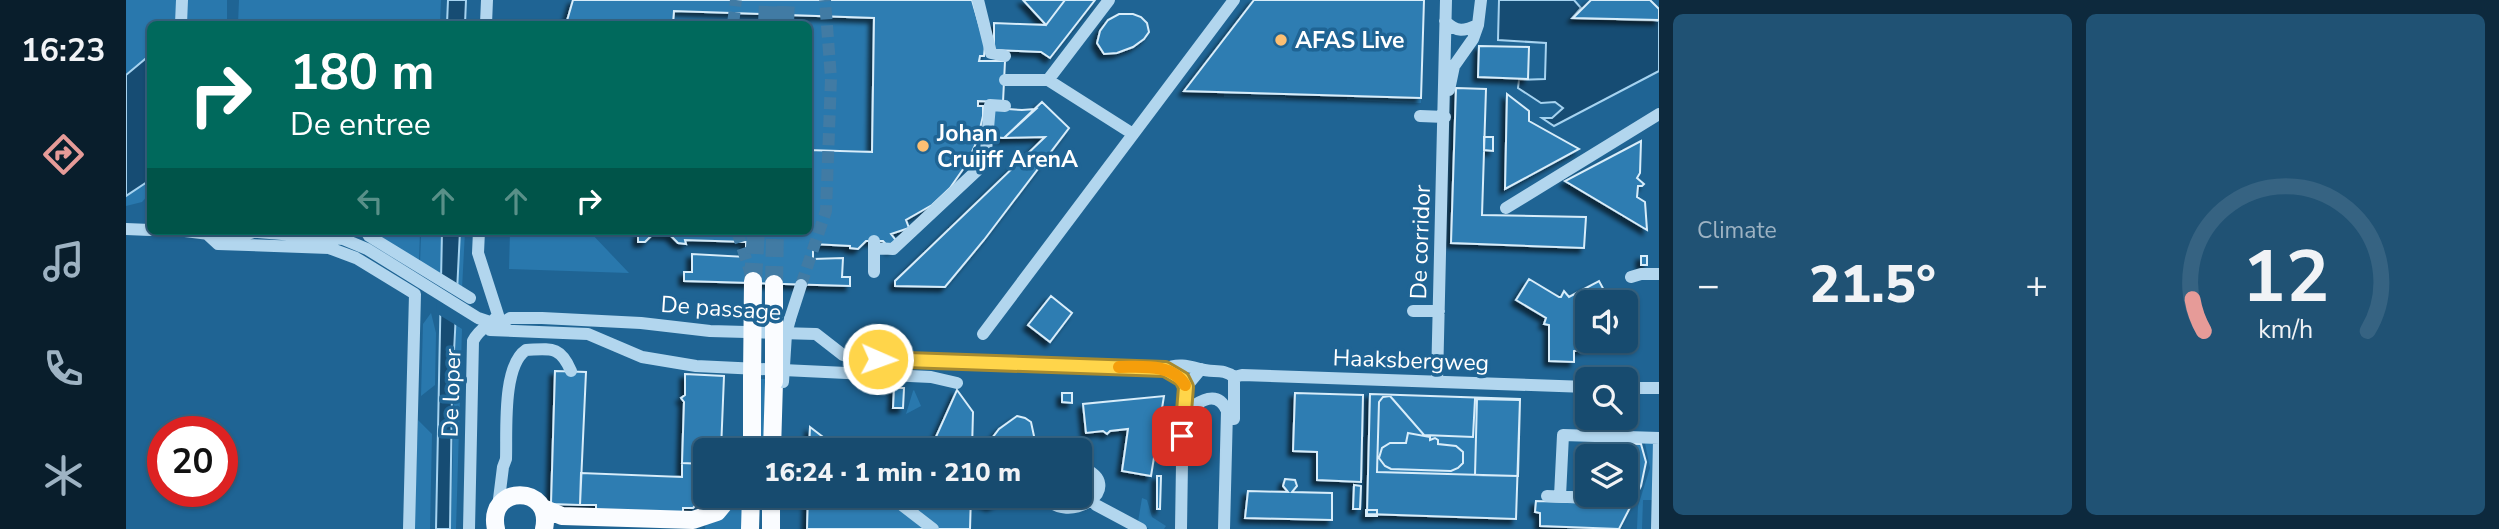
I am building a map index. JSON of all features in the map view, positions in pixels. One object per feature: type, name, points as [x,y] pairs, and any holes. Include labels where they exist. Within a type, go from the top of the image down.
[{"type":"main road","points":[[752,438],[753,281]]},
{"type":"main road","points":[[772,438],[778,382],[774,284]]},
{"type":"main road","points":[[745,438],[751,426]]},
{"type":"main road","points":[[496,529],[498,507],[514,495],[534,498],[543,508],[562,516],[630,529]]},
{"type":"main road","points":[[543,508],[546,529],[579,520],[693,520],[717,512],[720,508]]},
{"type":"main road","points":[[750,529],[751,508]]},
{"type":"main road","points":[[771,508],[771,529]]},
{"type":"street","points":[[181,21],[182,0]]},
{"type":"street","points":[[486,21],[487,0]]},
{"type":"street","points":[[978,0],[991,53],[1005,56]]},
{"type":"street","points":[[1048,80],[1109,0]]},
{"type":"street","points":[[983,334],[1234,0]]},
{"type":"street","points":[[1446,21],[1453,29],[1461,31],[1479,20],[1471,0]]},
{"type":"street","name":"De corridor","points":[[1445,110],[1454,66],[1473,38],[1479,20],[1480,0]]},
{"type":"street","name":"De corridor","points":[[1437,381],[1446,21],[1449,2]]},
{"type":"street","points":[[1006,80],[1048,80],[1133,134]]},
{"type":"street","points":[[873,272],[874,244],[893,248],[985,163],[990,105],[1005,106]]},
{"type":"street","points":[[1420,116],[1445,110]]},
{"type":"street","points":[[1506,208],[1659,114]]},
{"type":"street","points":[[126,229],[147,230]]},
{"type":"street","points":[[210,235],[218,244],[329,248],[356,258],[415,294],[409,529]]},
{"type":"street","points":[[304,235],[343,239],[368,249],[491,326],[588,334],[642,357],[696,366],[931,377],[957,383]]},
{"type":"street","points":[[368,235],[467,296]]},
{"type":"street","points":[[479,235],[478,253],[498,315],[491,326]]},
{"type":"street","points":[[1631,277],[1659,274]]},
{"type":"street","points":[[778,382],[786,334],[801,285]]},
{"type":"street","points":[[1413,311],[1438,312]]},
{"type":"street","name":"De passage","points":[[491,326],[510,318],[641,323],[710,331],[816,334],[842,355],[851,358],[1165,369],[1173,365],[1201,369]]},
{"type":"street","name":"De loper","points":[[469,529],[473,341],[478,331],[491,326]]},
{"type":"street","points":[[498,507],[506,459],[509,394],[516,359],[526,350],[553,350],[564,356],[571,371]]},
{"type":"street","points":[[1165,369],[1182,379],[1186,387]]},
{"type":"street","points":[[1181,529],[1182,413],[1186,387],[1201,369]]},
{"type":"street","name":"Haaksbergweg","points":[[1201,369],[1224,371],[1234,377],[1242,375],[1575,387]]},
{"type":"street","points":[[1230,529],[1234,377]]},
{"type":"street","points":[[1638,388],[1659,388]]},
{"type":"street","points":[[1182,413],[1213,397],[1222,402],[1227,411],[1224,529]]},
{"type":"street","points":[[1195,435],[1199,403]]},
{"type":"street","points":[[1575,497],[1554,496],[1563,435],[1659,439],[1657,529]]},
{"type":"street","points":[[1596,436],[1596,444]]},
{"type":"street","points":[[506,459],[510,467],[509,486],[514,495]]},
{"type":"street","points":[[1050,508],[1057,515],[1072,520],[1090,513],[1096,505],[1099,489],[1092,476]]},
{"type":"street","points":[[1096,505],[1141,529]]},
{"type":"street","points":[[906,508],[933,529]]},
{"type":"shaded area","points":[[126,0],[178,0],[178,21],[147,21],[147,58],[126,75]]},
{"type":"shaded area","points":[[187,0],[227,0],[227,21],[186,21]]},
{"type":"shaded area","points":[[239,0],[441,0],[440,21],[238,21]]},
{"type":"shaded area","points":[[448,0],[466,0],[465,21],[447,21]]},
{"type":"shaded area","points":[[1499,0],[1574,0],[1581,8],[1572,18],[1659,21],[1659,71],[1554,126],[1542,118],[1552,118],[1563,108],[1555,102],[1541,103],[1518,88],[1519,80],[1545,79],[1546,43],[1498,40]]},
{"type":"shaded area","points":[[674,11],[874,18],[872,152],[812,150],[812,21],[673,21]]},
{"type":"shaded area","points":[[147,58],[147,182],[126,196],[126,75]]},
{"type":"shaded area","points":[[1224,92],[1286,94],[1286,98],[1299,99],[1224,97]]},
{"type":"shaded area","points":[[1347,96],[1421,98],[1421,103],[1347,100]]},
{"type":"shaded area","points":[[147,182],[147,196],[142,202],[126,206],[126,196]]},
{"type":"shaded area","points":[[376,235],[420,235],[419,262]]},
{"type":"shaded area","points":[[442,235],[441,275],[420,263],[421,237]]},
{"type":"shaded area","points":[[442,235],[460,235],[452,393],[450,529],[436,529]]},
{"type":"shaded area","points":[[458,235],[465,235],[462,289],[456,284]]},
{"type":"shaded area","points":[[510,235],[593,235],[629,273],[509,269]]},
{"type":"shaded area","points":[[431,313],[436,333],[435,385],[421,396],[423,324]]},
{"type":"shaded area","points":[[456,325],[462,329],[456,529],[451,529]]},
{"type":"shaded area","points":[[760,379],[768,379],[765,438],[759,438]]},
{"type":"shaded area","points":[[913,391],[921,406],[906,414]]},
{"type":"shaded area","points":[[418,420],[432,434],[430,529],[414,529]]},
{"type":"shaded area","points":[[1645,443],[1653,443],[1652,500],[1643,500],[1642,529],[1637,529],[1638,506],[1650,468]]},
{"type":"shaded area","points":[[1142,498],[1147,500],[1152,517],[1166,526],[1164,529],[1149,529],[1138,522]]},
{"type":"shaded area","points":[[721,508],[744,508],[743,529],[705,529],[706,520]]},
{"type":"pier","points":[[437,271],[461,286],[459,327],[436,313]]},
{"type":"building","name":"Johan Cruijff ArenA","points":[[573,0],[972,0],[985,45],[984,56],[980,56],[979,61],[1005,61],[1003,102],[978,101],[978,106],[983,106],[983,116],[977,141],[966,165],[950,188],[932,205],[906,220],[909,228],[891,234],[898,243],[891,250],[883,241],[866,241],[858,249],[813,244],[813,259],[843,258],[842,277],[850,277],[850,286],[684,281],[684,272],[692,272],[692,254],[746,257],[746,242],[685,240],[686,244],[678,243],[670,235],[812,235],[812,150],[872,152],[874,18],[674,11],[673,21],[567,21]]},
{"type":"building","points":[[1023,0],[1065,0],[1046,25]]},
{"type":"building","points":[[1065,0],[1095,0],[1050,58],[1041,52],[994,50],[994,23],[1046,25]]},
{"type":"building","points":[[1254,0],[1424,0],[1421,98],[1184,91]]},
{"type":"building","points":[[1591,0],[1650,0],[1659,9],[1659,20],[1573,18]]},
{"type":"building","points":[[1119,14],[1141,17],[1147,23],[1149,32],[1133,47],[1104,54],[1097,43],[1100,31],[1108,20]]},
{"type":"building","points":[[1479,46],[1529,47],[1528,79],[1478,77]]},
{"type":"building","points":[[1456,88],[1486,89],[1482,215],[1586,217],[1584,248],[1451,243]]},
{"type":"building","points":[[1507,94],[1529,111],[1529,121],[1579,149],[1505,189]]},
{"type":"building","points":[[1042,102],[1069,128],[984,240],[945,287],[895,286],[895,281],[1045,137],[1004,138]]},
{"type":"building","points":[[993,108],[1036,109],[1004,138],[991,137]]},
{"type":"building","points":[[1484,137],[1493,137],[1493,151],[1484,150]]},
{"type":"building","points":[[1641,141],[1640,173],[1637,178],[1644,184],[1638,186],[1637,197],[1645,202],[1647,230],[1565,181]]},
{"type":"building","name":"Johan Cruijff ArenA","points":[[638,235],[652,235],[645,242],[638,242]]},
{"type":"building","points":[[1641,256],[1647,256],[1647,265],[1641,265]]},
{"type":"building","points":[[1529,279],[1559,297],[1564,291],[1569,297],[1575,294],[1574,362],[1549,361],[1549,325],[1544,324],[1546,318],[1516,300]]},
{"type":"building","points":[[1599,281],[1604,290],[1582,290]]},
{"type":"building","points":[[1051,296],[1072,313],[1050,342],[1028,325]]},
{"type":"building","points":[[555,371],[586,372],[580,505],[551,504]]},
{"type":"building","points":[[685,374],[724,376],[721,438],[693,438],[693,463],[682,463],[684,402],[681,398],[685,395]]},
{"type":"building","points":[[894,388],[904,388],[903,408],[893,408]]},
{"type":"building","points":[[957,390],[973,412],[972,438],[935,438]]},
{"type":"building","points":[[1062,393],[1072,393],[1072,403],[1062,402]]},
{"type":"building","points":[[1295,393],[1363,395],[1361,482],[1317,480],[1317,452],[1293,451]]},
{"type":"building","points":[[1370,394],[1520,399],[1516,519],[1367,514]]},
{"type":"building","points":[[1164,396],[1151,476],[1122,471],[1128,429],[1110,431],[1107,434],[1103,431],[1086,433],[1083,404]]},
{"type":"building","points":[[1390,396],[1424,435],[1473,437],[1475,399],[1520,400],[1518,476],[1377,472],[1379,402],[1383,397]]},
{"type":"building","points":[[1477,399],[1520,400],[1518,476],[1475,475]]},
{"type":"building","points":[[1017,416],[1025,418],[1031,422],[1034,438],[992,438],[999,429]]},
{"type":"building","points":[[810,427],[824,438],[810,438]]},
{"type":"building","points":[[1408,433],[1430,437],[1430,440],[1435,438],[1438,444],[1456,446],[1463,452],[1463,463],[1451,471],[1391,469],[1385,466],[1379,458],[1382,448],[1390,443],[1406,443]]},
{"type":"building","points":[[1610,443],[1641,444],[1646,462],[1638,492],[1638,444]]},
{"type":"building","points":[[682,463],[693,463],[693,508],[683,508],[683,513],[596,510],[596,505],[580,505],[581,473],[682,477]]},
{"type":"building","points":[[1157,476],[1161,476],[1160,509],[1157,509]]},
{"type":"building","points":[[1285,479],[1295,480],[1297,486],[1292,492],[1332,493],[1332,520],[1245,518],[1248,491],[1288,492],[1283,486]]},
{"type":"building","points":[[1354,485],[1361,486],[1360,509],[1353,509]]},
{"type":"building","points":[[1536,501],[1575,502],[1575,507],[1630,507],[1619,529],[1540,526],[1540,513],[1535,512]]},
{"type":"building","points":[[808,508],[971,508],[970,529],[807,529]]},
{"type":"building","points":[[1366,510],[1377,510],[1377,516],[1366,516]]},
{"type":"tunnel","points":[[733,21],[736,0]]},
{"type":"tunnel","points":[[767,21],[768,0]]},
{"type":"tunnel","points":[[785,21],[786,0]]},
{"type":"tunnel","points":[[801,285],[826,211],[831,78],[825,0]]},
{"type":"tunnel","points":[[738,235],[753,281]]},
{"type":"tunnel","points":[[753,281],[756,235]]},
{"type":"tunnel","points":[[774,284],[775,235]]},
{"type":"slow traffic","points":[[1119,367],[1165,369],[1182,379],[1185,385]]},
{"type":"place","name":"AFAS Live","points":[[1281,40]]},
{"type":"place","name":"Johan Cruijff ArenA","points":[[923,146]]},
{"type":"route","points":[[878,359],[1165,369],[1185,383],[1182,436]]}]
